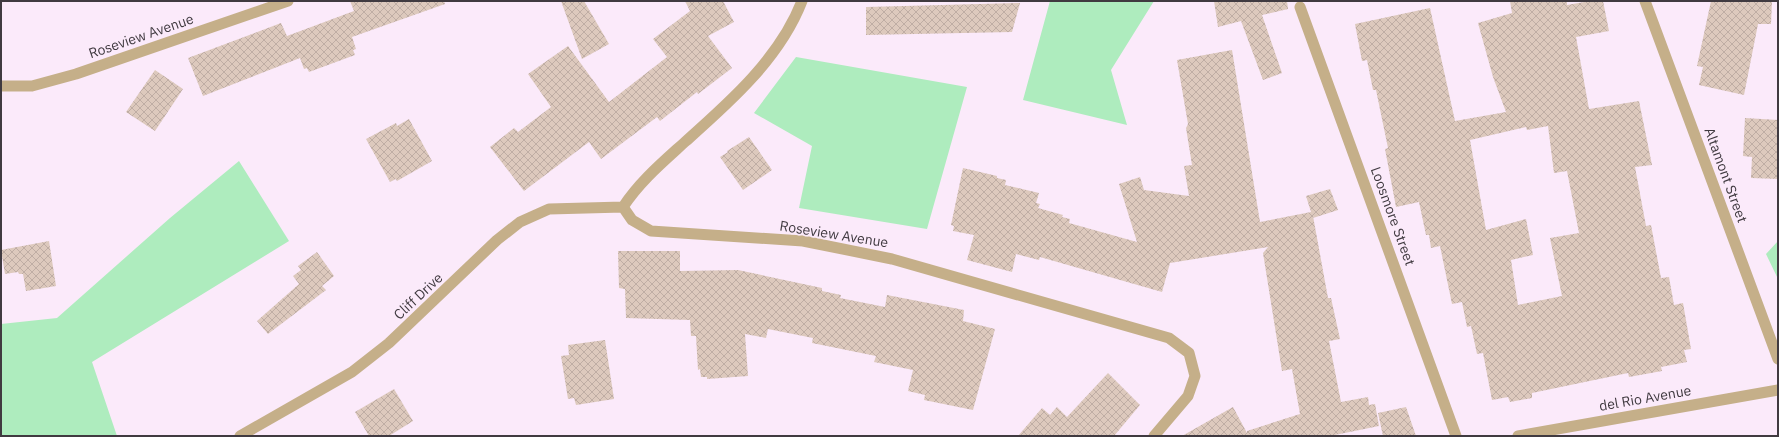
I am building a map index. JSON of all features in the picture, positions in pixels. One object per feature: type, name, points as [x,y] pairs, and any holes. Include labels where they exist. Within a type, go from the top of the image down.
[{"type":"street","name":"Roseview Avenue","points":[[1,86],[32,86],[76,74],[288,1]]},
{"type":"street","points":[[622,207],[632,192],[652,171],[728,103],[774,52],[802,1]]},
{"type":"street","name":"Altamont Street","points":[[1645,1],[1778,359]]},
{"type":"street","name":"Loosmore Street","points":[[1300,7],[1456,436]]},
{"type":"street","name":"Roseview Avenue","points":[[622,207],[632,220],[651,231],[802,241],[892,259],[1169,338],[1189,353],[1195,376],[1188,396],[1154,436]]},
{"type":"street","name":"Cliff Drive","points":[[240,436],[352,372],[364,363],[390,343],[497,240],[520,222],[549,209],[622,207]]},
{"type":"street","name":"del Rio Avenue","points":[[1518,436],[1778,390]]},
{"type":"green space","points":[[1050,1],[1154,1],[1111,70],[1127,125],[1023,100]]},
{"type":"green space","points":[[796,57],[967,87],[927,229],[799,208],[812,146],[754,113]]},
{"type":"green space","points":[[239,161],[289,241],[92,362],[117,436],[1,436],[1,324],[57,318],[170,218]]},
{"type":"green space","points":[[1778,241],[1778,279],[1766,254]]},
{"type":"building","points":[[350,1],[444,1],[445,4],[352,37],[356,49],[353,50],[355,55],[309,72],[307,68],[304,69],[300,58],[203,96],[188,58],[281,23],[287,36],[354,11]]},
{"type":"building","points":[[561,1],[584,1],[609,44],[582,59]]},
{"type":"building","points":[[685,1],[723,1],[734,22],[708,36],[732,68],[698,94],[697,92],[660,121],[657,117],[601,159],[589,142],[524,191],[490,147],[514,128],[518,132],[551,107],[528,74],[568,46],[609,102],[667,57],[653,39],[690,11]]},
{"type":"building","points":[[1214,1],[1287,1],[1288,9],[1262,15],[1282,73],[1263,80],[1241,21],[1218,27]]},
{"type":"building","points":[[1510,1],[1567,1],[1567,5],[1590,1],[1603,1],[1609,31],[1576,37],[1589,109],[1639,101],[1652,165],[1635,167],[1646,226],[1651,225],[1661,278],[1669,277],[1674,305],[1683,303],[1691,349],[1684,350],[1687,362],[1661,367],[1662,371],[1629,377],[1628,373],[1532,393],[1532,398],[1510,402],[1508,397],[1492,400],[1483,353],[1477,354],[1471,326],[1467,327],[1462,302],[1452,304],[1440,246],[1431,248],[1429,235],[1426,235],[1419,202],[1396,207],[1385,149],[1388,148],[1376,90],[1373,90],[1367,60],[1362,61],[1355,24],[1430,8],[1455,121],[1506,112],[1493,77],[1478,23],[1512,13]],"holes":[[[1548,126],[1554,173],[1567,171],[1579,233],[1550,238],[1562,296],[1518,305],[1511,260],[1533,255],[1526,219],[1486,230],[1470,140],[1526,127],[1527,130]]]},
{"type":"building","points":[[1711,1],[1772,1],[1771,24],[1758,24],[1744,95],[1699,85],[1703,67],[1697,66]]},
{"type":"building","points":[[1020,3],[1012,32],[866,35],[866,7]]},
{"type":"building","points":[[1232,50],[1260,222],[1311,212],[1306,196],[1330,189],[1338,210],[1313,218],[1328,298],[1331,298],[1340,339],[1329,341],[1341,402],[1368,397],[1369,405],[1375,404],[1379,426],[1330,436],[1182,436],[1233,407],[1247,433],[1247,431],[1300,414],[1292,369],[1282,371],[1263,253],[1268,247],[1170,263],[1162,292],[1040,257],[1039,260],[1016,254],[1012,272],[967,260],[974,235],[953,231],[954,226],[951,225],[963,168],[997,176],[997,178],[1006,180],[1005,185],[1039,193],[1036,203],[1040,204],[1038,208],[1063,215],[1062,217],[1070,219],[1069,223],[1137,242],[1119,184],[1140,177],[1144,190],[1189,196],[1184,166],[1192,165],[1186,128],[1188,124],[1177,60]]},
{"type":"building","points":[[155,70],[183,89],[155,131],[126,112]]},
{"type":"building","points":[[1745,118],[1778,120],[1778,179],[1751,178],[1752,157],[1743,156]]},
{"type":"building","points":[[409,119],[432,161],[397,181],[396,179],[390,182],[366,139],[396,123],[397,126]]},
{"type":"building","points":[[749,137],[772,170],[743,190],[720,157]]},
{"type":"building","points":[[49,241],[56,286],[26,291],[23,274],[19,274],[18,272],[5,274],[1,250]]},
{"type":"building","points":[[618,251],[680,251],[680,271],[738,270],[822,288],[822,291],[841,295],[840,298],[885,307],[887,295],[964,310],[963,321],[995,329],[973,410],[924,400],[925,395],[908,391],[913,370],[874,362],[876,356],[812,343],[813,338],[768,329],[766,338],[745,334],[748,376],[707,379],[707,377],[701,377],[700,369],[698,370],[696,336],[691,336],[690,320],[626,318],[625,289],[619,288]]},
{"type":"building","points":[[317,252],[334,276],[322,286],[326,290],[268,334],[257,321],[299,284],[293,276],[301,270],[298,266]]},
{"type":"building","points":[[605,340],[614,399],[576,405],[574,398],[568,399],[561,356],[569,355],[568,345]]},
{"type":"building","points":[[1108,373],[1140,405],[1114,436],[1018,436],[1042,408],[1050,415],[1057,407],[1067,417]]},
{"type":"building","points":[[394,389],[413,421],[389,436],[369,436],[355,412]]},
{"type":"building","points":[[1406,407],[1416,436],[1383,436],[1378,413]]}]
